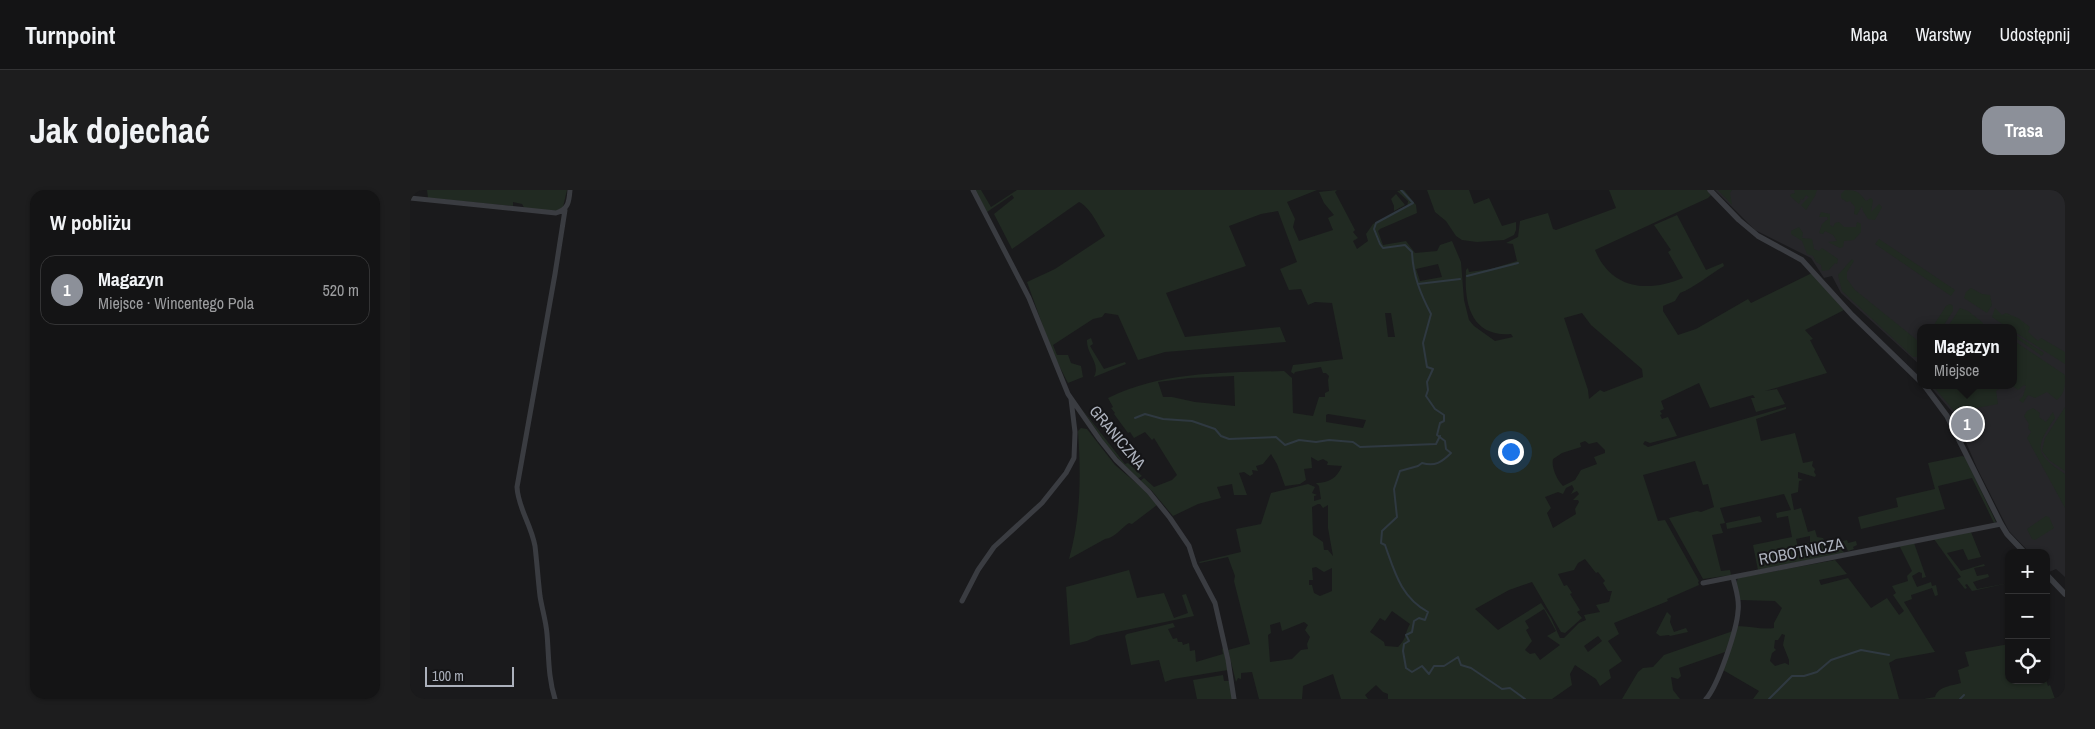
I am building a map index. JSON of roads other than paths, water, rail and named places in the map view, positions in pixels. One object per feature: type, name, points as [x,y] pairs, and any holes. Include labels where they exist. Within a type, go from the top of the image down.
[{"type":"street","points":[[555,699],[550,684],[547,634],[534,545],[530,524],[517,497],[517,487],[570,190]]},
{"type":"street","name":"GRANICZNA","points":[[973,190],[1029,298],[1057,370],[1071,399],[1116,460],[1150,492],[1189,546],[1195,566],[1214,603],[1228,660],[1234,699]]},
{"type":"street","points":[[1710,190],[1754,233],[1796,256],[1806,264],[1852,315],[1917,378]]},
{"type":"street","points":[[410,198],[543,213],[556,214],[565,210]]},
{"type":"street","points":[[1927,389],[1947,416],[2001,524],[2023,549]]},
{"type":"street","points":[[962,601],[978,570],[994,547],[1042,503],[1066,473],[1074,458],[1075,432],[1071,399]]},
{"type":"street","name":"ROBOTNICZA","points":[[1703,583],[2001,524]]},
{"type":"street","points":[[1706,699],[1724,661],[1735,628],[1738,598],[1732,577]]},
{"type":"street","points":[[2050,578],[2065,594]]},
{"type":"waterway","points":[[1401,190],[1413,203],[1376,223],[1374,229],[1383,248],[1405,245],[1412,252],[1418,284],[1431,314],[1423,343],[1427,367],[1433,369],[1427,382],[1428,390],[1426,396],[1435,409],[1444,415],[1444,421],[1440,423],[1437,435],[1445,441],[1446,449],[1451,453],[1438,463],[1422,463],[1400,471],[1394,489],[1397,517],[1382,531],[1381,543],[1385,545],[1405,592],[1428,612],[1425,620],[1419,618],[1414,621],[1412,632],[1406,635],[1409,641],[1404,644],[1403,651],[1406,668],[1412,672],[1422,666],[1429,674],[1434,666],[1444,666],[1458,657],[1461,665],[1471,668],[1502,689],[1510,688],[1525,699]]},
{"type":"waterway","points":[[1467,276],[1518,263]]},
{"type":"waterway","points":[[1418,284],[1460,279]]},
{"type":"waterway","points":[[1135,418],[1145,414],[1163,419],[1192,421],[1215,429],[1221,436],[1229,439],[1276,437],[1285,445],[1299,440],[1353,442],[1360,447],[1436,444],[1440,436]]},
{"type":"waterway","points":[[1769,699],[1792,676],[1804,676],[1817,672],[1831,660],[1861,650],[1889,655]]},
{"type":"waterway","points":[[1960,699],[1964,695]]},
{"type":"place","name":"Magazyn","points":[[1967,424]]}]
